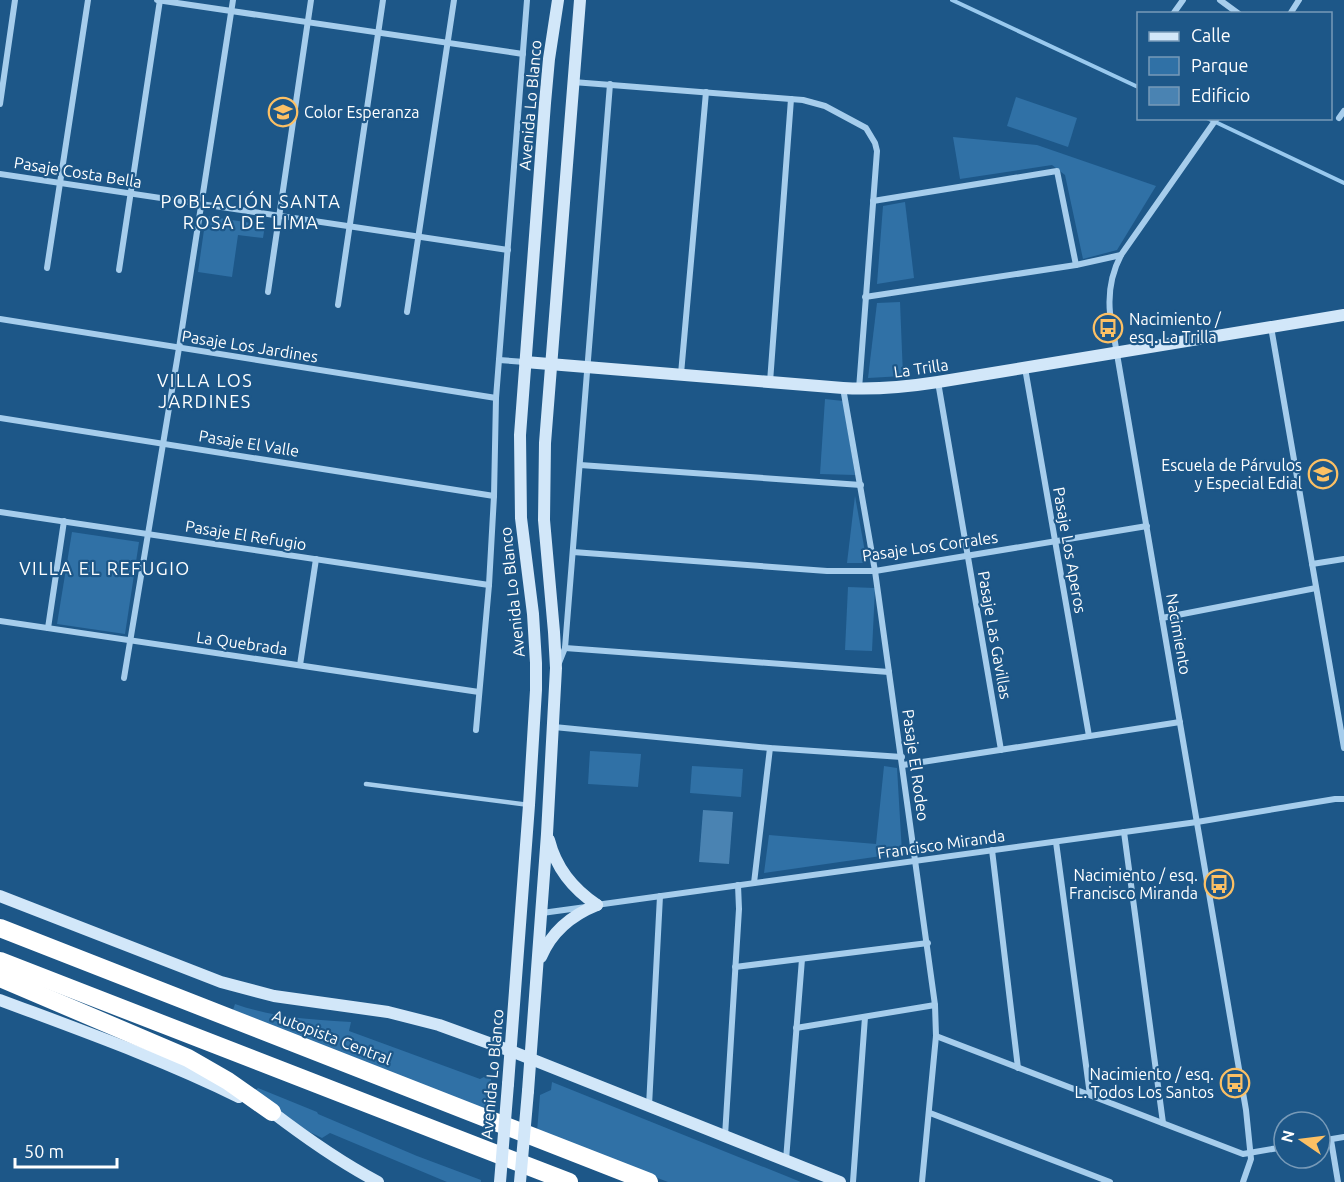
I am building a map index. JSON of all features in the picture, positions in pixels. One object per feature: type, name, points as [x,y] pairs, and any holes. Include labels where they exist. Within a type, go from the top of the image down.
[{"type":"highway","name":"Autopista Central","points":[[0,928],[649,1182]]},
{"type":"highway","points":[[0,961],[569,1182]]},
{"type":"highway","points":[[0,978],[188,1058],[228,1081],[272,1112]]},
{"type":"main road","name":"Avenida Lo Blanco","points":[[500,1182],[529,805],[536,663],[533,614],[524,549],[520,487],[520,435],[545,103],[558,0]]},
{"type":"main road","points":[[520,1182],[542,913],[556,669],[543,496],[545,443],[580,0]]},
{"type":"main road","name":"La Trilla","points":[[525,362],[843,388],[889,389],[1344,315]]},
{"type":"main road","points":[[538,963],[559,928],[577,914],[597,905],[578,891],[562,871],[547,834]]},
{"type":"main road","points":[[0,896],[221,982],[274,996],[360,1007],[415,1018],[454,1030],[840,1182]]},
{"type":"main road","points":[[520,928],[531,916],[542,913]]},
{"type":"main road","points":[[0,1000],[178,1069],[272,1112],[323,1150],[378,1182]]},
{"type":"street","points":[[0,104],[15,0]]},
{"type":"street","points":[[47,268],[88,0]]},
{"type":"street","points":[[119,270],[159,0],[523,54]]},
{"type":"street","points":[[124,678],[179,348],[233,0]]},
{"type":"street","points":[[268,292],[311,0]]},
{"type":"street","points":[[338,305],[383,0]]},
{"type":"street","points":[[407,312],[454,0]]},
{"type":"street","name":"Avenida Lo Blanco","points":[[476,730],[489,585],[496,398],[527,0]]},
{"type":"street","points":[[1220,0],[1236,12]]},
{"type":"street","points":[[573,82],[815,102],[866,128],[875,142],[877,151],[859,389]]},
{"type":"street","points":[[556,669],[565,648],[610,84]]},
{"type":"street","points":[[681,374],[705,92]]},
{"type":"street","points":[[770,382],[791,99]]},
{"type":"street","points":[[1339,118],[1344,111]]},
{"type":"street","name":"Nacimiento","points":[[1216,120],[1120,255],[1109,292],[1110,313],[1244,1098],[1251,1153],[1243,1182]]},
{"type":"street","points":[[873,201],[1057,171],[1076,265]]},
{"type":"street","name":"Pasaje Costa Bella","points":[[0,174],[508,250]]},
{"type":"street","points":[[865,297],[1076,265],[1120,255]]},
{"type":"street","name":"Pasaje Los Jardines","points":[[0,319],[496,398]]},
{"type":"street","points":[[1271,327],[1344,748]]},
{"type":"street","name":"La Trilla","points":[[499,360],[525,362]]},
{"type":"street","name":"Pasaje Los Aperos","points":[[1025,368],[1089,736]]},
{"type":"street","name":"Pasaje Las Gavillas","points":[[938,382],[1001,750]]},
{"type":"street","name":"Pasaje El Rodeo","points":[[843,388],[875,571],[935,1005],[936,1036],[922,1182]]},
{"type":"street","name":"Pasaje El Valle","points":[[0,418],[494,496]]},
{"type":"street","points":[[580,465],[861,485]]},
{"type":"street","name":"Pasaje El Refugio","points":[[0,512],[489,585]]},
{"type":"street","points":[[48,628],[64,521]]},
{"type":"street","name":"Pasaje Los Corrales","points":[[573,552],[827,571],[875,571],[1147,526]]},
{"type":"street","points":[[300,666],[316,559]]},
{"type":"street","points":[[1312,564],[1344,559]]},
{"type":"street","points":[[1162,618],[1316,588]]},
{"type":"street","name":"La Quebrada","points":[[0,621],[479,692]]},
{"type":"street","points":[[565,648],[889,672]]},
{"type":"street","points":[[903,765],[1180,722]]},
{"type":"street","points":[[554,727],[770,748],[902,757]]},
{"type":"street","points":[[754,883],[770,748]]},
{"type":"street","name":"Francisco Miranda","points":[[542,913],[1197,822],[1344,799]]},
{"type":"street","points":[[1124,832],[1163,1123]]},
{"type":"street","points":[[1056,842],[1090,1095]]},
{"type":"street","points":[[992,850],[1018,1068]]},
{"type":"street","points":[[725,1136],[739,909],[738,885]]},
{"type":"street","points":[[648,1106],[660,896]]},
{"type":"street","points":[[735,967],[928,943]]},
{"type":"street","points":[[786,1161],[802,959]]},
{"type":"street","points":[[796,1028],[935,1005]]},
{"type":"street","points":[[853,1182],[865,1017]]},
{"type":"street","points":[[936,1036],[1244,1154],[1272,1149]]},
{"type":"street","points":[[930,1113],[1110,1182]]},
{"type":"street","points":[[1332,1146],[1338,1182]]},
{"type":"lane","points":[[366,784],[529,805]]},
{"type":"green space","points":[[1016,97],[1077,118],[1068,147],[1007,126]]},
{"type":"green space","points":[[953,137],[1037,145],[1156,186],[1117,250],[1083,259],[1065,175],[1052,165],[960,179]]},
{"type":"green space","points":[[905,202],[914,278],[877,284],[883,206]]},
{"type":"green space","points":[[206,216],[265,225],[263,238],[238,235],[232,277],[198,272]]},
{"type":"green space","points":[[900,302],[903,376],[868,378],[877,303]]},
{"type":"green space","points":[[825,399],[843,401],[855,475],[820,474]]},
{"type":"green space","points":[[855,496],[867,563],[847,563]]},
{"type":"green space","points":[[72,532],[139,542],[125,634],[57,624]]},
{"type":"green space","points":[[848,587],[875,588],[872,651],[845,650]]},
{"type":"green space","points":[[590,751],[641,754],[638,787],[588,784]]},
{"type":"green space","points":[[692,766],[743,769],[741,797],[690,793]]},
{"type":"green space","points":[[884,766],[897,768],[902,853],[764,873],[769,835],[876,844]]},
{"type":"green space","points":[[235,1004],[278,1015],[351,1022],[349,1031],[480,1079],[484,1077],[491,1079],[488,1111],[232,1013]]},
{"type":"green space","points":[[552,1082],[801,1182],[668,1182],[537,1132],[540,1095],[551,1090]]},
{"type":"green space","points":[[258,1088],[417,1156],[481,1180],[481,1182],[447,1182],[330,1133],[322,1138],[297,1126],[251,1094]]},
{"type":"building","points":[[703,810],[733,812],[729,864],[699,862]]},
{"type":"waterway","points":[[952,0],[1137,87]]},
{"type":"waterway","points":[[1211,120],[1344,183]]},
{"type":"place","name":"Color Esperanza","points":[[283,112]]},
{"type":"place","name":"Nacimiento / esq. La Trilla","points":[[1108,328]]},
{"type":"place","name":"Escuela de Párvulos y Especial Edial","points":[[1323,474]]},
{"type":"place","name":"Nacimiento / esq. Francisco Miranda","points":[[1219,884]]},
{"type":"place","name":"Nacimiento / esq. L. Todos Los Santos","points":[[1235,1083]]},
{"type":"district","name":"POBLACIÓN SANTA ROSA DE LIMA","points":[[251,212]]},
{"type":"district","name":"VILLA LOS JARDINES","points":[[205,391]]},
{"type":"district","name":"VILLA EL REFUGIO","points":[[105,569]]}]
